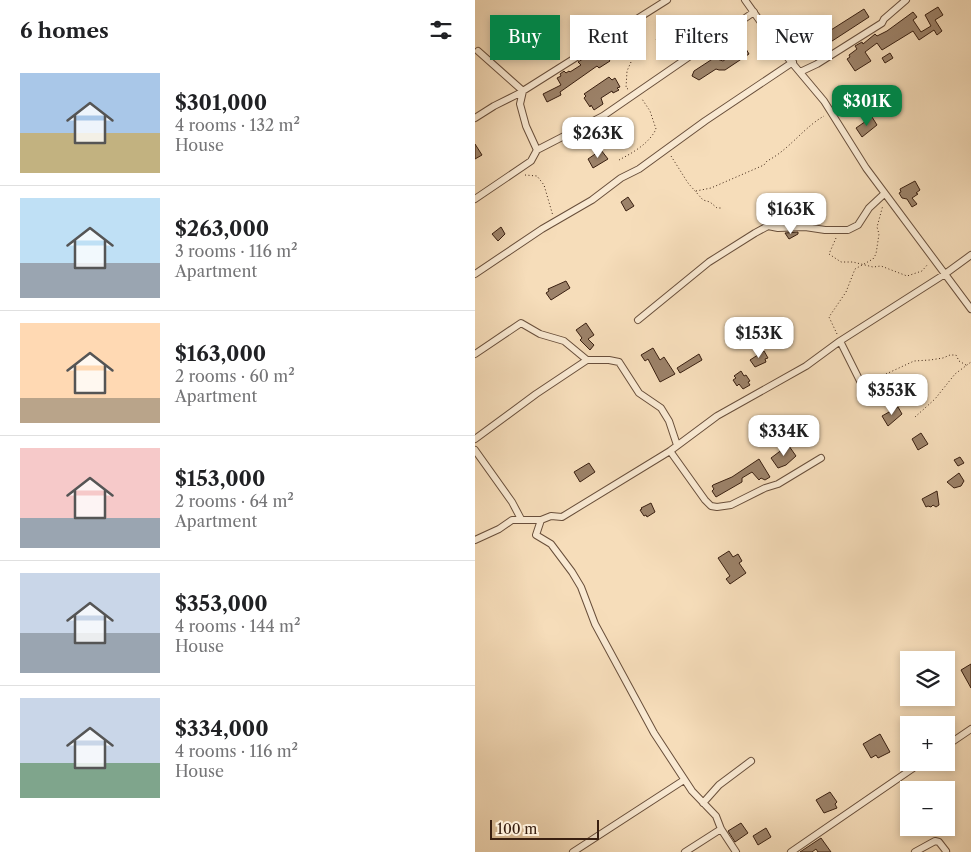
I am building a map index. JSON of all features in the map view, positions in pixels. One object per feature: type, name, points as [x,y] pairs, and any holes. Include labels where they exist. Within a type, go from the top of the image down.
[{"type":"street","points":[[475,118],[523,91],[667,0]]},
{"type":"street","points":[[745,0],[777,45],[793,62],[825,104],[866,168],[971,309]]},
{"type":"street","points":[[800,72],[817,64],[882,23],[884,19],[906,0]]},
{"type":"street","points":[[475,199],[531,161],[537,150],[603,116],[754,12]]},
{"type":"street","points":[[478,51],[523,91]]},
{"type":"street","points":[[475,274],[554,222],[592,200],[621,178],[639,169],[705,120],[793,62]]},
{"type":"street","points":[[523,91],[520,104],[537,150]]},
{"type":"street","points":[[638,320],[709,262],[747,237],[768,226],[848,230],[858,225],[869,208],[885,194]]},
{"type":"street","points":[[475,540],[499,529],[512,520],[541,520],[551,516],[562,517],[670,451],[717,416],[787,378],[971,255]]},
{"type":"street","points":[[475,354],[521,323],[540,334],[564,341],[587,360]]},
{"type":"street","points":[[840,341],[863,387]]},
{"type":"street","points":[[475,439],[536,394],[587,360],[609,360],[619,362],[639,393],[661,408],[669,421],[677,445]]},
{"type":"street","points":[[475,450],[521,519]]},
{"type":"street","points":[[670,451],[705,500],[711,506],[717,507],[731,505],[765,488],[778,484],[821,458]]},
{"type":"street","points":[[541,520],[536,535],[551,544],[572,572],[581,587],[595,624],[634,698],[684,780],[716,816],[721,829],[736,852]]},
{"type":"street","points":[[955,740],[971,729]]},
{"type":"street","points":[[703,803],[719,786],[751,761]]},
{"type":"street","points":[[791,852],[909,771]]},
{"type":"street","points":[[573,852],[684,780]]},
{"type":"street","points":[[685,852],[721,829]]},
{"type":"street","points":[[915,852],[935,841],[939,842],[946,852]]},
{"type":"path","points":[[825,104],[829,108],[849,98],[872,90],[877,97]]},
{"type":"path","points":[[696,192],[711,188],[764,165],[790,144],[802,131],[827,116],[825,104]]},
{"type":"path","points":[[666,149],[703,200],[710,202],[715,208],[722,208]]},
{"type":"path","points":[[524,174],[537,176],[544,184],[554,222]]},
{"type":"path","points":[[840,341],[829,317],[847,292],[855,269],[873,259],[876,254],[879,234],[877,227],[885,194]]},
{"type":"path","points":[[839,230],[829,254],[841,262],[849,261],[874,267],[881,266],[907,276],[921,271],[933,259]]},
{"type":"path","points":[[886,374],[914,361],[937,360],[949,355],[956,355],[959,361],[966,365]]},
{"type":"path","points":[[915,417],[935,399],[955,374],[971,362]]},
{"type":"building","points":[[938,7],[943,15],[935,20],[942,31],[937,35],[934,30],[919,40],[913,31],[882,50],[877,43],[865,52],[871,61],[855,71],[847,59],[857,49],[855,46],[862,42],[863,44],[875,34],[877,36],[887,31],[913,12],[917,17],[913,20],[921,32],[931,26],[925,15]]},
{"type":"building","points":[[864,9],[869,17],[832,41],[832,29]]},
{"type":"building","points":[[890,53],[893,58],[885,63],[882,58]]},
{"type":"building","points":[[581,60],[610,61],[599,68],[597,66],[560,92],[561,95],[547,102],[543,94],[561,85],[557,78],[564,71],[566,73],[570,72],[581,65],[578,62]]},
{"type":"building","points":[[711,60],[740,60],[725,70],[716,69],[699,80],[692,76],[694,71]]},
{"type":"building","points":[[609,77],[612,80],[615,78],[620,87],[617,88],[619,90],[613,93],[612,91],[601,98],[603,104],[594,110],[584,98],[586,96],[584,94]]},
{"type":"building","points":[[883,95],[887,102],[881,106],[876,99]]},
{"type":"building","points":[[872,117],[877,125],[862,137],[856,128]]},
{"type":"building","points":[[475,144],[482,155],[475,159]]},
{"type":"building","points":[[601,150],[608,159],[593,168],[588,159]]},
{"type":"building","points":[[915,181],[920,190],[912,198],[917,204],[912,207],[907,199],[902,198],[899,193],[901,192],[900,189]]},
{"type":"building","points":[[628,197],[634,206],[626,211],[621,202]]},
{"type":"building","points":[[501,227],[505,234],[498,241],[492,234]]},
{"type":"building","points":[[798,232],[798,234],[789,239],[785,233]]},
{"type":"building","points":[[566,281],[570,288],[551,300],[546,293],[549,291],[548,289]]},
{"type":"building","points":[[586,323],[594,335],[588,339],[594,345],[590,350],[580,340],[582,338],[576,330]]},
{"type":"building","points":[[653,348],[660,360],[664,357],[675,374],[660,382],[648,359],[645,361],[641,355]]},
{"type":"building","points":[[764,351],[768,358],[765,359],[766,362],[755,367],[750,360]]},
{"type":"building","points":[[699,354],[702,360],[680,373],[677,368]]},
{"type":"building","points":[[741,371],[750,381],[748,382],[750,385],[743,389],[739,384],[737,386],[733,380],[736,378],[734,376]]},
{"type":"building","points":[[875,385],[882,395],[869,404],[862,393]]},
{"type":"building","points":[[898,407],[902,414],[888,426],[882,416]]},
{"type":"building","points":[[921,433],[928,444],[918,450],[912,439]]},
{"type":"building","points":[[787,446],[796,456],[786,465],[778,468],[771,458]]},
{"type":"building","points":[[960,457],[964,463],[958,466],[954,460]]},
{"type":"building","points":[[759,459],[770,477],[765,480],[761,478],[759,480],[752,472],[742,478],[742,482],[716,497],[712,491],[714,489],[713,485],[732,477]]},
{"type":"building","points":[[589,463],[595,472],[580,482],[574,472]]},
{"type":"building","points":[[959,473],[964,481],[961,486],[954,488],[947,482]]},
{"type":"building","points":[[937,491],[939,505],[936,507],[933,505],[926,507],[922,499]]},
{"type":"building","points":[[651,503],[655,512],[647,517],[646,515],[644,516],[640,510],[641,508]]},
{"type":"building","points":[[729,551],[733,557],[738,554],[742,561],[739,563],[746,573],[730,584],[726,579],[730,576],[718,558]]},
{"type":"building","points":[[971,664],[971,688],[961,670]]},
{"type":"building","points":[[880,734],[890,752],[878,758],[876,755],[871,758],[863,744]]},
{"type":"building","points":[[830,792],[837,802],[835,804],[837,808],[824,813],[816,800]]},
{"type":"building","points":[[741,823],[748,833],[735,842],[728,831]]},
{"type":"building","points":[[766,828],[771,837],[758,845],[753,836]]},
{"type":"building","points":[[821,838],[831,852],[818,852],[816,849],[812,852],[800,852]]}]
